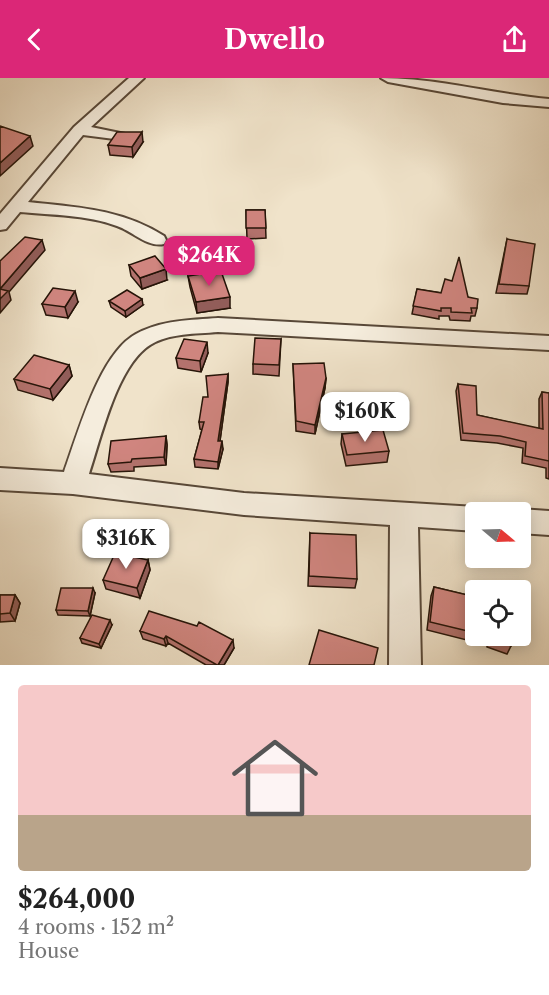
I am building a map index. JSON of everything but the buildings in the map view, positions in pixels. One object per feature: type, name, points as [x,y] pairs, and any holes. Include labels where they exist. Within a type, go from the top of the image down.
[{"type":"street","points":[[0,225],[79,130],[137,78]]},
{"type":"street","points":[[388,78],[503,99],[549,103]]},
{"type":"street","points":[[79,130],[125,138]]},
{"type":"street","points":[[17,206],[106,217],[145,230],[157,240]]},
{"type":"street","points":[[73,483],[114,373],[140,341],[165,330],[218,325],[549,343]]},
{"type":"street","points":[[0,479],[73,483],[244,504],[465,518]]},
{"type":"street","points":[[404,514],[405,665]]},
{"type":"street","points":[[531,522],[549,523]]}]
